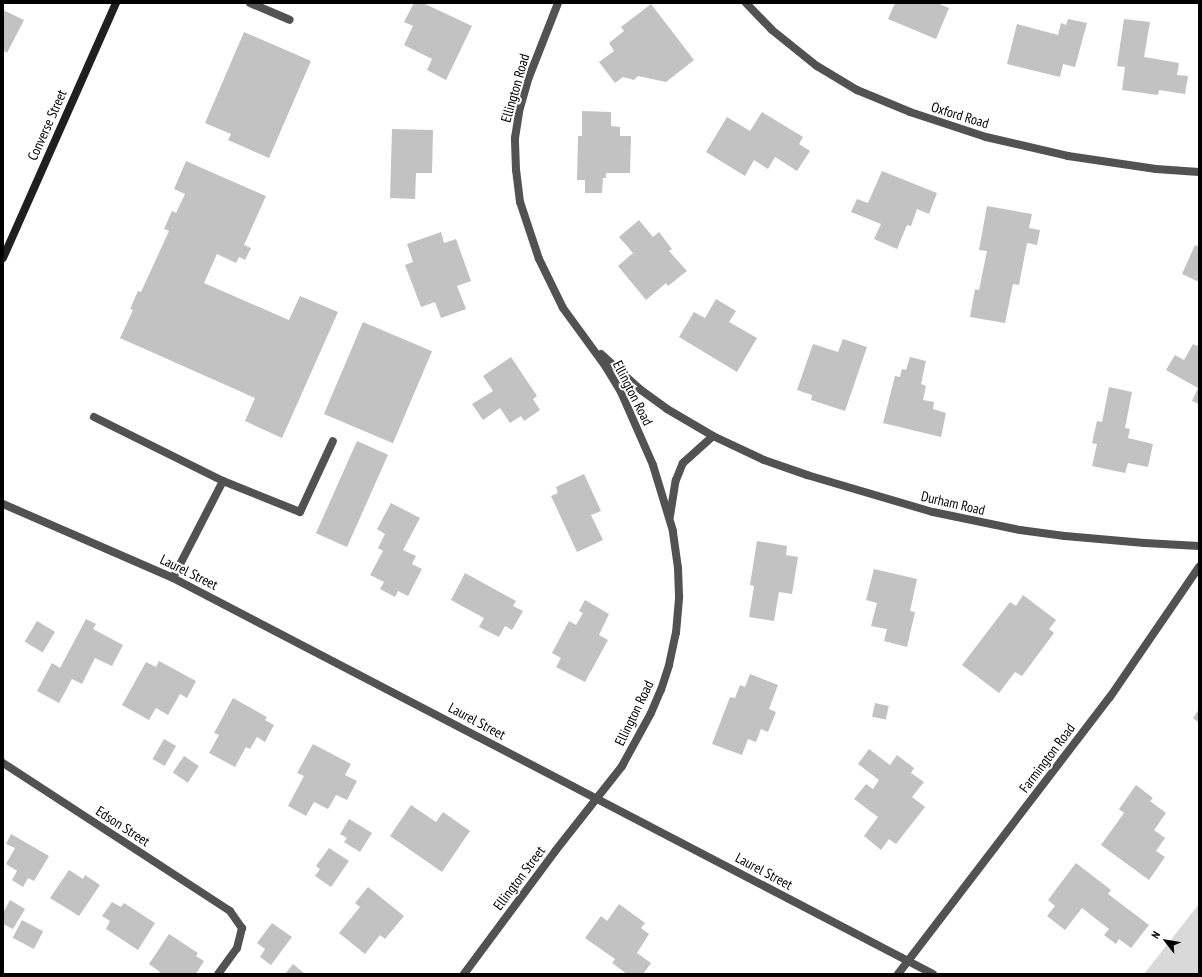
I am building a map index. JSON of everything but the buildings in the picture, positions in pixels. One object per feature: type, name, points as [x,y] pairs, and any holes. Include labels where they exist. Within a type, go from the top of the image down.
[{"type":"main road","name":"Converse Street","points":[[3,258],[116,3]]},
{"type":"street","points":[[250,3],[290,20]]},
{"type":"street","name":"Ellington Road","points":[[558,3],[529,77],[520,108],[515,138],[516,170],[520,202],[539,259],[563,308],[606,367],[634,418],[653,465],[670,518],[678,568],[679,596],[676,633],[669,665],[651,713],[630,753],[622,766],[597,798]]},
{"type":"street","name":"Oxford Road","points":[[746,3],[772,30],[817,66],[857,90],[910,112],[986,137],[1068,156],[1148,168],[1199,172]]},
{"type":"street","name":"Durham Road","points":[[584,336],[640,390],[667,409],[713,436],[764,460],[807,475],[891,501],[947,515],[1020,530],[1065,536],[1199,546]]},
{"type":"street","points":[[94,418],[223,481],[300,512],[333,440]]},
{"type":"street","points":[[670,518],[676,480],[683,463],[713,436]]},
{"type":"street","points":[[173,578],[223,481]]},
{"type":"street","name":"Laurel Street","points":[[3,504],[173,578],[933,974]]},
{"type":"street","name":"Farmington Road","points":[[898,974],[1110,697],[1199,567]]},
{"type":"street","name":"Edson Street","points":[[3,762],[230,911],[242,928],[237,948],[218,974]]},
{"type":"street","name":"Ellington Street","points":[[464,974],[556,850],[597,798]]},
{"type":"shaded area","points":[[1199,904],[1199,974],[1144,974]]}]
